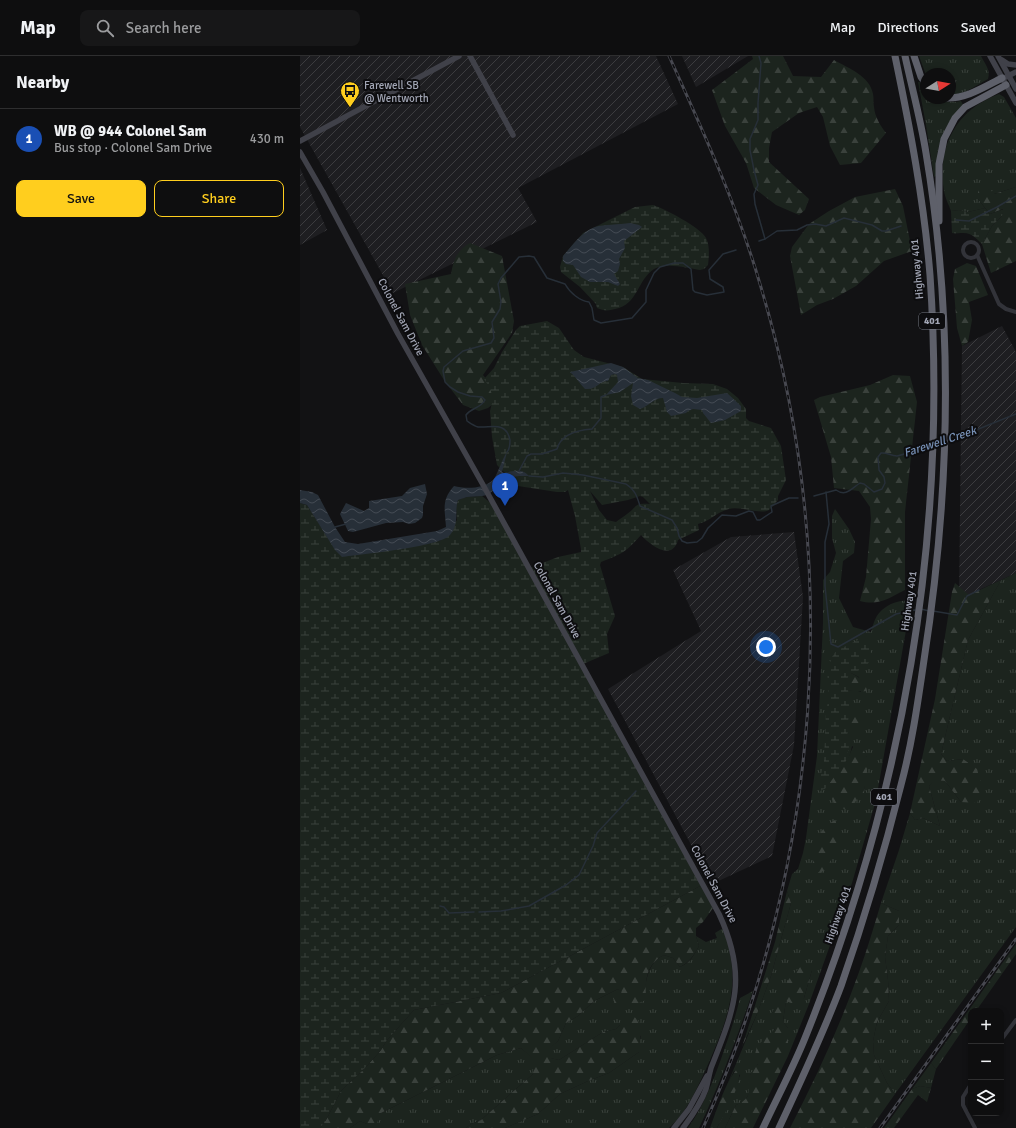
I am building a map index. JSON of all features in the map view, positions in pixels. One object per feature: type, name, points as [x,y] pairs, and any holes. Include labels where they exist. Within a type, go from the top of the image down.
[{"type":"highway","name":"Highway 401","points":[[763,1128],[804,1040],[825,987],[858,892],[885,790],[902,716],[914,646],[926,559],[934,447],[934,357],[930,273],[914,149],[895,56]]},
{"type":"highway","name":"Highway 401","points":[[779,1128],[804,1076],[840,988],[870,898],[902,783],[930,627],[938,551],[944,447],[945,350],[939,251],[926,152],[905,56]]},
{"type":"highway","points":[[914,56],[920,74]]},
{"type":"highway","points":[[939,251],[939,164],[944,139],[955,118],[965,107],[1009,80]]},
{"type":"highway","points":[[956,99],[1009,80]]},
{"type":"street","points":[[300,142],[459,56]]},
{"type":"street","points":[[470,56],[513,135]]},
{"type":"street","points":[[990,56],[1016,88]]},
{"type":"street","points":[[999,57],[1009,80],[1016,103]]},
{"type":"street","points":[[999,57],[1008,64],[1016,65]]},
{"type":"street","points":[[1009,80],[1016,72]]},
{"type":"street","name":"Colonel Sam Drive","points":[[300,152],[323,192],[398,334],[492,500],[719,914],[728,934],[734,956],[736,971],[735,994],[731,1017],[710,1071],[689,1109],[674,1128]]},
{"type":"street","points":[[977,256],[970,258],[965,255],[963,247],[966,243],[972,242],[978,246],[979,251],[977,256],[999,304],[1006,309],[1016,312]]},
{"type":"street","points":[[1004,1036],[1016,1020]]},
{"type":"street","name":"Colonel Sam Drive","points":[[683,1128],[702,1099],[710,1071]]},
{"type":"street","points":[[968,1089],[963,1097],[963,1105],[968,1115]]},
{"type":"street","points":[[969,1116],[975,1128]]},
{"type":"shaded area","points":[[300,56],[656,56],[678,104],[518,188],[537,222],[393,293],[300,127]]},
{"type":"shaded area","points":[[682,56],[748,56],[696,87]]},
{"type":"shaded area","points":[[300,168],[327,230],[300,245]]},
{"type":"shaded area","points":[[1002,326],[1016,352],[1016,573],[959,599],[962,346]]},
{"type":"shaded area","points":[[794,532],[803,597],[794,745],[772,856],[712,884],[608,689],[701,631],[673,570],[731,537]]},
{"type":"green space","points":[[752,56],[783,56],[793,76],[821,77],[834,60],[858,73],[868,82],[871,88],[875,114],[886,133],[861,163],[840,165],[830,146],[823,117],[817,107],[799,113],[772,132],[769,148],[769,162],[809,199],[805,210],[799,215],[776,205],[754,188],[746,163],[725,126],[712,90],[753,59]]},
{"type":"green space","points":[[919,56],[981,56],[986,64],[989,76],[988,79],[974,87],[956,95],[956,68],[923,68]]},
{"type":"green space","points":[[918,82],[920,82],[920,93]]},
{"type":"green space","points":[[999,94],[1004,97],[1016,118],[1016,187],[978,199],[985,208],[968,212],[959,210],[951,211],[946,199],[943,175],[947,145],[961,120],[971,110],[984,101]]},
{"type":"green space","points":[[961,101],[963,105],[945,130],[939,145],[936,176],[934,177],[922,104],[956,104],[956,102]]},
{"type":"green space","points":[[983,187],[990,189],[994,194],[1016,187],[1016,261],[991,273],[982,244],[992,226],[1002,216],[1003,209],[990,214],[978,199],[978,188]]},
{"type":"green space","points":[[895,189],[903,206],[912,251],[884,261],[856,286],[833,299],[817,305],[801,315],[790,256],[792,247],[809,224],[855,197]]},
{"type":"green space","points":[[653,205],[682,219],[697,229],[706,238],[709,255],[708,265],[704,269],[700,270],[677,266],[659,267],[648,274],[633,297],[623,307],[613,310],[597,308],[596,304],[580,287],[561,272],[560,267],[563,256],[583,233],[635,207]]},
{"type":"green space","points":[[985,208],[990,214],[1004,209],[1002,216],[992,226],[982,244],[968,233],[952,233],[951,211],[959,210],[968,212]]},
{"type":"green space","points":[[470,243],[502,256],[514,321],[512,333],[483,375],[496,391],[498,400],[488,408],[479,411],[463,405],[444,380],[422,345],[410,315],[405,284],[451,274],[453,264],[459,252]]},
{"type":"green space","points":[[967,263],[976,266],[988,295],[969,302],[972,320],[968,342],[962,346],[957,328],[953,279],[955,269]]},
{"type":"green space","points":[[547,321],[559,328],[574,350],[584,357],[623,367],[642,379],[713,384],[727,389],[738,398],[746,409],[746,418],[749,421],[771,428],[781,446],[786,480],[778,496],[778,500],[769,510],[761,512],[734,508],[724,510],[698,524],[699,530],[678,540],[675,547],[666,551],[655,547],[641,535],[623,552],[601,562],[600,565],[615,616],[607,634],[609,653],[583,664],[702,885],[501,993],[414,1010],[387,1040],[381,1050],[366,1067],[341,1091],[326,1120],[320,1128],[300,1128],[300,503],[307,505],[335,549],[440,541],[457,520],[456,507],[458,500],[467,497],[482,496],[493,505],[527,569],[558,557],[581,552],[575,516],[568,490],[565,492],[557,492],[518,486],[497,465],[492,437],[490,411],[493,399],[490,388],[484,379],[494,368],[502,352],[520,326]],"holes":[[[590,491],[602,505],[640,496],[650,504],[641,504],[637,506],[616,522],[607,520],[599,510]]]},
{"type":"green space","points":[[893,375],[910,376],[917,402],[905,512],[905,590],[889,598],[873,603],[860,601],[866,577],[871,519],[870,507],[859,491],[834,488],[831,457],[814,400],[820,397],[870,385]]},
{"type":"green space","points":[[835,509],[849,529],[855,542],[854,553],[843,561],[839,598],[853,627],[871,632],[875,619],[883,609],[899,601],[911,602],[876,800],[852,883],[809,1004],[788,1056],[788,1028],[783,1022],[786,1000],[804,998],[812,970],[781,998],[772,1013],[775,1028],[758,1064],[750,1075],[750,1092],[744,1102],[736,1105],[725,1128],[717,1128],[733,1095],[740,1075],[734,1071],[727,1085],[757,1014],[771,976],[791,903],[787,891],[792,874],[798,869],[806,838],[817,756],[823,623],[823,580],[830,572],[836,553],[832,538],[832,516]],"holes":[[[845,670],[859,677],[861,692],[855,690],[845,691]],[[852,746],[867,757],[864,793],[833,774],[846,763],[850,756]]]},
{"type":"green space","points":[[1016,573],[1016,927],[895,1094],[887,1083],[874,1055],[873,1041],[877,1022],[889,1001],[885,957],[888,936],[899,925],[899,911],[881,903],[910,813],[915,820],[923,818],[940,826],[929,786],[935,779],[945,781],[961,802],[963,759],[947,761],[941,754],[968,640],[1001,580]]},
{"type":"green space","points":[[1001,580],[968,640],[941,754],[947,761],[963,759],[977,769],[982,787],[977,803],[961,802],[945,781],[935,780],[929,786],[940,826],[923,818],[915,820],[910,813],[935,699],[952,592],[955,583],[969,595]]},
{"type":"green space","points":[[864,637],[868,638],[870,646],[871,654],[869,662],[863,669],[849,673],[847,681],[850,707],[847,729],[849,747],[846,761],[826,788],[820,791],[819,783],[824,762],[826,710],[829,698],[827,670],[836,651]]},
{"type":"green space","points":[[845,670],[862,680],[865,683],[867,691],[845,691]]},
{"type":"green space","points":[[852,708],[859,711],[862,715],[864,723],[856,732],[844,732],[846,711]]},
{"type":"green space","points":[[856,743],[860,743],[867,757],[864,793],[852,805],[845,809],[836,807],[828,786],[829,778],[844,765]]},
{"type":"green space","points":[[835,820],[837,825],[837,843],[828,868],[820,873],[813,869],[816,842],[824,828]]},
{"type":"green space","points":[[702,885],[713,908],[703,922],[696,928],[696,936],[699,946],[689,961],[680,967],[673,958],[664,955],[653,963],[650,968],[646,986],[646,1000],[627,1006],[615,1004],[613,998],[622,992],[618,989],[594,1001],[578,1016],[566,1023],[558,1041],[549,1049],[551,1058],[559,1060],[603,1032],[616,1029],[620,1025],[621,1018],[629,1014],[636,1018],[642,1026],[639,1052],[609,1073],[560,1094],[538,1114],[505,1128],[466,1128],[481,1120],[533,1074],[534,1060],[521,1048],[497,1055],[381,1113],[376,1125],[367,1124],[360,1121],[350,1128],[320,1128],[326,1120],[341,1091],[366,1067],[381,1050],[387,1040],[414,1010],[501,993]]},
{"type":"green space","points":[[787,891],[791,903],[771,976],[757,1014],[742,1047],[775,942]]},
{"type":"green space","points":[[881,903],[899,911],[899,925],[888,936],[885,957],[889,1001],[877,1022],[873,1041],[874,1055],[887,1083],[895,1094],[871,1128],[790,1128],[836,1032],[862,964]]},
{"type":"green space","points":[[723,928],[729,948],[732,966],[730,1000],[726,1017],[714,1051],[695,1093],[681,1115],[669,1128],[505,1128],[538,1114],[560,1094],[609,1073],[639,1052],[641,1036],[620,1025],[616,1029],[603,1032],[559,1060],[550,1058],[548,1049],[558,1041],[566,1023],[578,1016],[594,1001],[618,989],[623,992],[645,987],[650,968],[659,958],[664,955],[673,958],[680,967],[691,958],[699,946],[696,936],[706,942],[717,938],[715,933]]},
{"type":"green space","points":[[1016,944],[1016,954],[978,1008],[970,1008]]},
{"type":"green space","points":[[807,965],[812,970],[804,998],[796,1005],[786,1001],[783,1022],[788,1028],[788,1056],[753,1128],[725,1128],[736,1105],[748,1096],[750,1075],[758,1064],[754,1059],[757,1046],[775,1029],[772,1026],[772,1013],[789,979],[800,967]]},
{"type":"green space","points":[[753,991],[728,1060],[699,1128],[688,1128],[707,1095],[721,1059],[740,998]]},
{"type":"green space","points":[[968,1011],[968,1022],[936,1069],[931,1063]]},
{"type":"green space","points":[[521,1048],[535,1060],[533,1074],[481,1120],[466,1128],[350,1128],[360,1121],[367,1124],[381,1113],[497,1055]]},
{"type":"green space","points":[[931,1063],[936,1069],[931,1088],[920,1086],[912,1089]]},
{"type":"green space","points":[[739,1068],[738,1083],[732,1099],[717,1128],[710,1128],[726,1086]]},
{"type":"green space","points":[[920,1086],[931,1088],[927,1102],[918,1095],[894,1128],[884,1128],[912,1089]]},
{"type":"water","points":[[630,223],[642,227],[624,241],[625,248],[619,259],[620,264],[618,271],[614,274],[620,284],[618,286],[608,282],[590,282],[581,277],[573,265],[566,264],[563,261],[563,256],[578,239],[590,229],[603,225]]},
{"type":"water","points":[[611,363],[623,367],[638,378],[648,380],[682,397],[697,398],[727,393],[741,406],[741,411],[725,420],[711,423],[702,410],[693,409],[686,413],[671,416],[667,412],[663,398],[657,399],[640,409],[633,405],[631,396],[633,383],[620,392],[606,395],[618,382],[617,375],[611,375],[608,381],[602,382],[593,388],[585,389],[570,372]]},
{"type":"water","points":[[507,452],[502,472],[520,471],[529,476],[500,479],[493,491],[487,495],[467,497],[458,500],[456,522],[453,531],[450,535],[443,539],[432,543],[342,557],[335,550],[307,505],[300,503],[300,490],[312,492],[318,495],[345,542],[358,544],[437,531],[446,527],[445,501],[454,486],[474,488],[489,483],[495,478]]},
{"type":"water","points":[[425,484],[427,494],[423,506],[423,515],[422,518],[415,523],[386,523],[353,532],[348,531],[340,514],[346,503],[364,511],[369,508],[369,501],[402,496],[410,488]]},
{"type":"waterway","points":[[759,56],[761,63],[758,120],[750,139],[750,150],[758,185],[754,194],[755,204],[765,239]]},
{"type":"waterway","points":[[956,220],[969,221],[1016,196]]},
{"type":"waterway","points":[[759,241],[777,231],[797,230],[807,225],[815,224],[826,226],[844,218],[872,225],[882,231],[901,226]]},
{"type":"waterway","points":[[507,452],[510,440],[505,430],[498,427],[478,427],[467,421],[466,415],[481,405],[485,400],[482,397],[470,396],[458,392],[450,387],[445,382],[443,371],[444,367],[463,351],[491,343],[494,338],[492,322],[500,309],[501,302],[498,284],[501,278],[519,257],[534,257],[547,278],[565,284],[576,296],[589,302],[592,308],[594,320],[601,323],[632,318],[646,302],[646,290],[654,273],[660,267],[674,263],[683,263],[691,269],[693,290],[695,292],[707,295],[724,292],[723,287],[710,279],[709,270],[723,254],[736,250]]},
{"type":"waterway","points":[[519,471],[527,456],[531,454],[542,454],[557,449],[559,444],[566,436],[582,430],[592,429],[601,418],[601,397],[606,395]]},
{"type":"waterway","name":"Farewell Creek","points":[[946,439],[971,432],[1016,414]]},
{"type":"waterway","name":"Farewell Creek","points":[[935,442],[942,440]]},
{"type":"waterway","name":"Farewell Creek","points":[[814,496],[836,490],[843,493],[851,490],[860,483],[864,484],[874,492],[882,489],[885,483],[884,477],[879,470],[878,457],[881,453],[897,456],[906,454],[931,443]]},
{"type":"waterway","name":"Farewell Creek","points":[[529,476],[543,477],[563,473],[583,475],[626,484],[632,489],[640,506],[672,520],[682,541],[687,543],[697,542],[702,538],[708,528],[722,515],[736,516],[749,511],[753,512],[757,520],[760,520],[772,512],[771,506],[789,498],[798,498]]},
{"type":"waterway","points":[[826,492],[829,524],[825,542],[825,586],[831,644],[838,647],[896,614],[915,610]]},
{"type":"waterway","points":[[335,527],[346,524]]},
{"type":"waterway","points":[[933,611],[957,615],[967,596],[979,590]]},
{"type":"waterway","points":[[921,609],[929,611]]},
{"type":"waterway","points":[[479,912],[501,911],[529,906],[566,885],[579,875],[593,846],[597,833],[636,791]]},
{"type":"waterway","points":[[440,906],[444,907],[449,913],[474,912]]},
{"type":"railway","points":[[669,56],[707,140],[730,197],[760,284],[787,389],[803,496],[810,603],[808,711],[795,818],[774,924],[743,1027],[703,1128]]},
{"type":"railway","points":[[880,1128],[1016,939]]},
{"type":"place","name":"Farewell SB @ Wentworth","points":[[350,108]]},
{"type":"place","name":"WB @ 944 Colonel Sam","points":[[505,506]]}]
